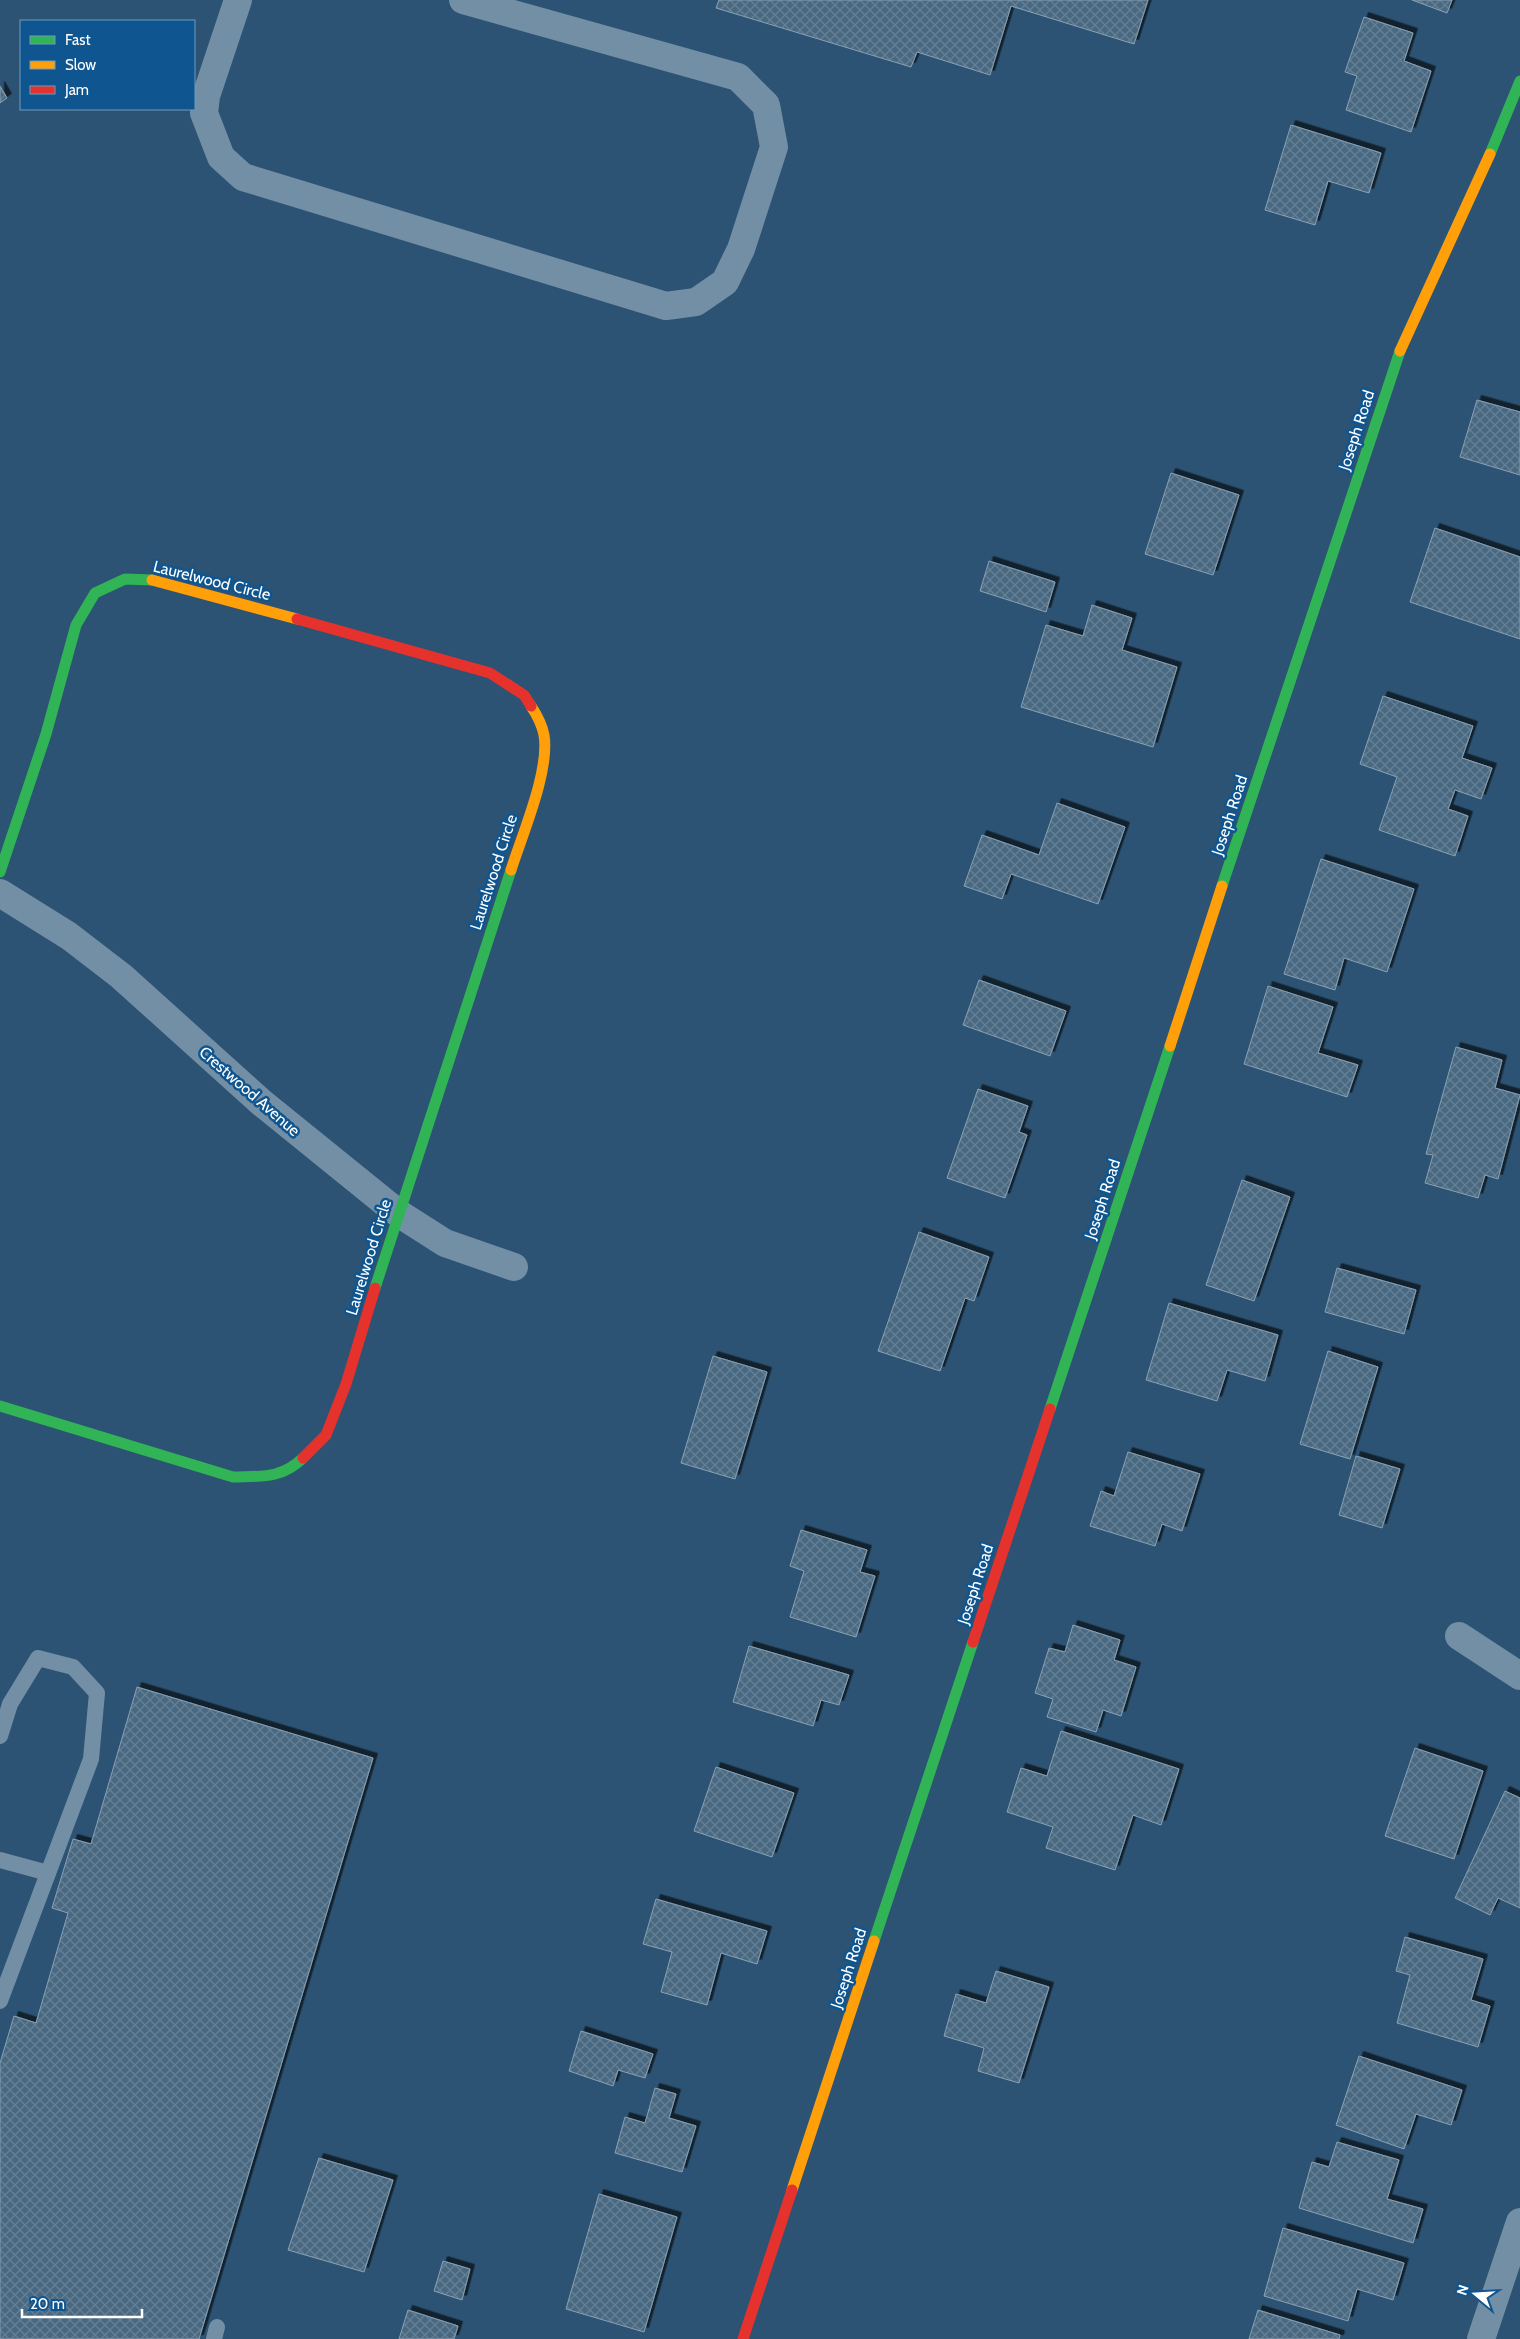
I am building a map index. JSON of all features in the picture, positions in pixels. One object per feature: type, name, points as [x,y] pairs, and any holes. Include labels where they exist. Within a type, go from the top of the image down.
[{"type":"street","points":[[238,0],[206,96],[204,113],[221,157],[243,177],[666,306],[696,302],[725,282],[740,249],[774,147],[766,105],[738,77],[463,0]]},
{"type":"street","name":"Joseph Road","points":[[743,2339],[1395,363],[1506,118],[1520,80]]},
{"type":"street","name":"Laurelwood Circle","points":[[0,872],[46,734],[76,626],[95,594],[125,579],[157,580],[490,673],[524,695],[537,715],[544,735],[543,761],[535,796],[398,1213],[346,1384],[326,1435],[292,1468],[272,1476],[233,1477],[0,1406]]},
{"type":"street","name":"Crestwood Avenue","points":[[0,893],[69,936],[121,976],[262,1103],[398,1213],[445,1243],[514,1266]]},
{"type":"street","points":[[1459,1636],[1520,1676]]},
{"type":"street","points":[[1482,2339],[1520,2222]]},
{"type":"lane","points":[[0,1736],[10,1704],[38,1658],[73,1667],[97,1694],[91,1759],[0,2002]]},
{"type":"lane","points":[[0,1860],[48,1873]]},
{"type":"building","points":[[719,0],[1148,0],[1134,44],[1011,6],[990,75],[917,52],[911,67],[716,8]]},
{"type":"building","points":[[1412,0],[1452,0],[1447,13]]},
{"type":"building","points":[[1364,17],[1413,33],[1404,61],[1431,71],[1411,132],[1346,110],[1357,76],[1345,72]]},
{"type":"building","points":[[0,86],[7,98],[0,103]]},
{"type":"building","points":[[1291,125],[1381,153],[1369,193],[1328,181],[1315,225],[1265,210]]},
{"type":"building","points":[[1477,400],[1520,412],[1520,475],[1460,457]]},
{"type":"building","points":[[1171,473],[1239,495],[1213,575],[1145,554]]},
{"type":"building","points":[[1435,528],[1520,557],[1520,639],[1410,602]]},
{"type":"building","points":[[989,561],[1055,582],[1046,612],[980,591]]},
{"type":"building","points":[[1092,605],[1132,618],[1122,650],[1177,667],[1153,747],[1021,707],[1046,625],[1083,636]]},
{"type":"building","points":[[1383,696],[1473,726],[1462,758],[1492,768],[1481,799],[1455,790],[1448,809],[1468,816],[1455,856],[1379,830],[1397,777],[1360,764]]},
{"type":"building","points":[[1057,803],[1125,827],[1098,904],[1011,874],[1002,899],[964,886],[982,835],[1039,855]]},
{"type":"building","points":[[1321,859],[1414,889],[1387,972],[1344,958],[1335,990],[1284,974]]},
{"type":"building","points":[[979,980],[1066,1011],[1050,1056],[963,1025]]},
{"type":"building","points":[[1268,986],[1333,1007],[1318,1053],[1358,1065],[1347,1097],[1244,1064]]},
{"type":"building","points":[[1456,1047],[1502,1060],[1495,1088],[1520,1095],[1498,1179],[1485,1175],[1478,1198],[1425,1183],[1433,1155],[1426,1154]]},
{"type":"building","points":[[978,1089],[1028,1106],[1019,1132],[1027,1135],[1005,1198],[947,1178]]},
{"type":"building","points":[[1242,1180],[1290,1197],[1254,1301],[1206,1285]]},
{"type":"building","points":[[919,1232],[989,1257],[974,1301],[965,1298],[940,1371],[878,1351]]},
{"type":"building","points":[[1337,1268],[1416,1290],[1404,1334],[1325,1312]]},
{"type":"building","points":[[1169,1303],[1278,1335],[1265,1381],[1227,1370],[1217,1401],[1146,1380]]},
{"type":"building","points":[[1328,1351],[1378,1367],[1350,1459],[1300,1444]]},
{"type":"building","points":[[713,1356],[767,1372],[735,1479],[681,1463]]},
{"type":"building","points":[[1128,1452],[1200,1474],[1182,1531],[1162,1524],[1155,1546],[1090,1526],[1101,1491],[1114,1496]]},
{"type":"building","points":[[1356,1456],[1400,1469],[1382,1528],[1339,1515]]},
{"type":"building","points":[[801,1530],[867,1550],[860,1572],[875,1576],[856,1637],[790,1617],[804,1571],[790,1566]]},
{"type":"building","points":[[1073,1625],[1120,1640],[1114,1660],[1136,1667],[1121,1716],[1103,1710],[1096,1732],[1047,1717],[1053,1699],[1035,1693],[1049,1648],[1065,1652]]},
{"type":"building","points":[[749,1646],[849,1675],[839,1705],[821,1700],[813,1726],[733,1702]]},
{"type":"building","points":[[137,1687],[373,1758],[199,2339],[0,2339],[0,2063],[14,2016],[36,2023],[68,1913],[52,1908],[73,1839],[91,1844]]},
{"type":"building","points":[[1061,1731],[1179,1769],[1161,1825],[1133,1815],[1115,1870],[1046,1848],[1053,1827],[1007,1812],[1021,1768],[1047,1776]]},
{"type":"building","points":[[1415,1748],[1483,1771],[1454,1859],[1385,1836]]},
{"type":"building","points":[[716,1767],[794,1793],[772,1857],[694,1831]]},
{"type":"building","points":[[1505,1791],[1520,1798],[1520,1908],[1498,1898],[1490,1915],[1455,1898]]},
{"type":"building","points":[[656,1899],[767,1931],[757,1964],[721,1953],[707,2005],[661,1992],[672,1952],[643,1944]]},
{"type":"building","points":[[1405,1937],[1483,1959],[1471,2000],[1490,2006],[1478,2047],[1397,2023],[1410,1975],[1396,1971]]},
{"type":"building","points":[[996,1971],[1049,1987],[1019,2083],[978,2071],[984,2048],[944,2036],[956,1994],[986,2003]]},
{"type":"building","points":[[581,2031],[653,2054],[645,2078],[618,2070],[613,2086],[569,2071]]},
{"type":"building","points":[[1359,2056],[1462,2090],[1451,2125],[1416,2114],[1404,2149],[1336,2125]]},
{"type":"building","points":[[655,2088],[676,2094],[669,2118],[696,2126],[682,2172],[615,2153],[625,2117],[645,2123]]},
{"type":"building","points":[[1337,2142],[1399,2160],[1387,2199],[1423,2209],[1413,2243],[1299,2208],[1312,2162],[1329,2167]]},
{"type":"building","points":[[319,2158],[393,2180],[364,2272],[288,2250]]},
{"type":"building","points":[[599,2194],[677,2217],[644,2332],[566,2309]]},
{"type":"building","points":[[1283,2228],[1404,2263],[1393,2300],[1357,2289],[1348,2321],[1264,2296]]},
{"type":"building","points":[[443,2261],[470,2269],[462,2300],[434,2291]]},
{"type":"building","points":[[408,2310],[458,2326],[454,2339],[399,2339]]},
{"type":"building","points":[[1258,2310],[1340,2335],[1339,2339],[1249,2339]]},
{"type":"traffic: fast","points":[[1490,154],[1520,81]]},
{"type":"traffic: fast","points":[[1222,886],[1400,351]]},
{"type":"traffic: fast","points":[[0,872],[46,734],[76,625],[95,593],[125,579],[152,580]]},
{"type":"traffic: fast","points":[[375,1288],[511,870]]},
{"type":"traffic: fast","points":[[1050,1409],[1170,1046]]},
{"type":"traffic: fast","points":[[0,1406],[233,1477],[262,1476],[279,1473],[287,1470],[303,1458]]},
{"type":"traffic: fast","points":[[874,1941],[973,1642]]},
{"type":"traffic: slow","points":[[1400,351],[1490,154]]},
{"type":"traffic: slow","points":[[152,580],[297,619]]},
{"type":"traffic: slow","points":[[511,870],[534,803],[545,750],[542,728],[531,706]]},
{"type":"traffic: slow","points":[[1170,1046],[1222,886]]},
{"type":"traffic: slow","points":[[792,2190],[874,1941]]},
{"type":"traffic: jam","points":[[297,619],[490,673],[524,695],[531,706]]},
{"type":"traffic: jam","points":[[303,1458],[326,1435],[346,1384],[375,1288]]},
{"type":"traffic: jam","points":[[973,1642],[1050,1409]]},
{"type":"traffic: jam","points":[[743,2339],[792,2190]]}]
